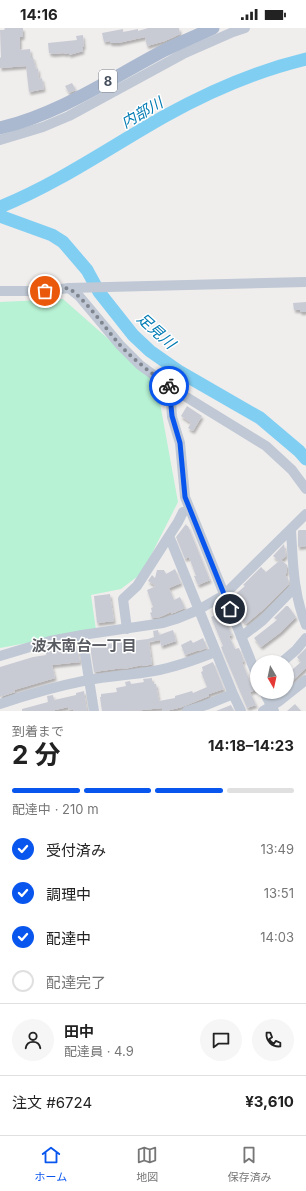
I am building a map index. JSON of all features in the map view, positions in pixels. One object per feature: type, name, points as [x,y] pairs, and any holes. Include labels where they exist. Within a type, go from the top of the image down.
[{"type":"main road","name":"8","points":[[0,128],[37,116],[68,103],[165,50],[213,28]]},
{"type":"street","points":[[0,140],[43,127],[69,116],[183,54],[245,28]]},
{"type":"street","points":[[0,291],[45,291],[72,288],[306,282]]},
{"type":"street","points":[[72,288],[120,345],[140,365],[170,387],[266,446],[292,470],[306,489]]},
{"type":"street","points":[[170,387],[172,416],[180,443],[185,497],[250,659]]},
{"type":"street","points":[[127,628],[123,599],[136,586],[183,512]]},
{"type":"street","points":[[0,656],[50,641],[163,623],[198,610],[224,595],[306,514]]},
{"type":"street","points":[[291,530],[295,587],[301,612],[306,624]]},
{"type":"street","points":[[169,536],[215,652],[241,711]]},
{"type":"street","points":[[241,637],[262,621],[295,587]]},
{"type":"street","points":[[82,635],[94,711]]},
{"type":"street","points":[[290,655],[306,638]]},
{"type":"street","points":[[0,704],[29,694],[89,680],[174,667],[215,652]]},
{"type":"street","points":[[266,699],[269,710],[306,680]]},
{"type":"street","points":[[187,711],[233,694]]},
{"type":"green space","points":[[63,299],[156,381],[178,502],[142,573],[121,589],[91,595],[96,630],[0,648],[0,302]]},
{"type":"building","points":[[5,28],[23,28],[23,37],[20,37],[20,50],[30,49],[31,57],[33,57],[36,69],[38,68],[39,79],[42,78],[44,89],[29,92],[26,66],[0,68],[0,30],[4,30]]},
{"type":"building","points":[[148,28],[179,28],[180,34],[165,41],[147,46],[145,37],[118,43],[110,43],[110,41],[104,42],[102,33],[123,29],[123,32],[138,29],[138,31]]},
{"type":"building","points":[[83,35],[83,51],[69,55],[69,53],[49,53],[48,43],[77,40],[76,36]]},
{"type":"building","points":[[72,83],[76,90],[69,93],[65,86]]},
{"type":"building","points":[[306,302],[306,312],[294,310],[293,303]]},
{"type":"building","points":[[187,406],[202,416],[193,431],[188,428],[191,423],[181,416]]},
{"type":"building","points":[[186,524],[210,580],[198,585],[189,557],[185,559],[176,537]]},
{"type":"building","points":[[299,530],[306,530],[306,546],[298,547]]},
{"type":"building","points":[[284,544],[286,556],[281,560],[287,565],[287,572],[285,575],[288,578],[289,584],[265,608],[246,624],[241,618],[243,614],[236,607],[232,597],[245,586],[243,585],[261,567],[266,572],[279,561],[273,556]]},
{"type":"building","points":[[175,569],[181,583],[169,588],[174,600],[180,597],[185,608],[171,614],[171,612],[160,617],[152,618],[150,613],[152,612],[151,608],[153,607],[147,590],[156,586],[148,581],[152,575],[155,578],[157,570],[164,570],[166,574]]},
{"type":"building","points":[[110,594],[114,621],[97,623],[94,596]]},
{"type":"building","points":[[286,606],[288,606],[296,617],[281,632],[261,647],[254,638],[277,620],[274,618]]},
{"type":"building","points":[[222,612],[232,635],[229,636],[235,649],[239,648],[244,661],[242,662],[250,682],[250,699],[253,699],[256,705],[247,708],[221,647],[223,646],[211,617]]},
{"type":"building","points":[[158,630],[159,635],[173,630],[176,641],[161,646],[160,640],[149,642],[152,664],[94,672],[90,646],[148,639],[154,637],[153,631]]},
{"type":"building","points":[[203,638],[207,648],[185,655],[181,645],[191,640],[193,643]]},
{"type":"building","points":[[77,646],[80,662],[52,665],[55,678],[14,690],[15,692],[0,697],[0,667],[33,657],[46,655],[45,652]]},
{"type":"building","points":[[306,648],[306,668],[294,679],[294,668],[301,662],[297,657]]},
{"type":"building","points":[[213,662],[224,689],[209,694],[209,696],[182,707],[166,711],[162,711],[162,708],[133,711],[102,711],[101,694],[117,692],[116,688],[126,686],[125,682],[130,681],[131,684],[144,682],[143,679],[152,678],[152,682],[156,684],[159,701],[175,698],[175,696],[192,691],[193,693],[207,687],[201,672],[203,671],[202,667]]},
{"type":"building","points":[[84,691],[87,711],[74,711],[73,709],[69,710],[68,707],[55,711],[22,711],[22,709],[48,702],[47,696],[53,695],[54,700],[76,695],[76,693]]},
{"type":"building","points":[[295,704],[301,711],[287,711]]},
{"type":"building","points":[[231,705],[234,711],[216,711]]},
{"type":"waterway","name":"内部川","points":[[0,207],[64,176],[165,116],[199,98],[269,69],[306,59]]},
{"type":"waterway","name":"足見川","points":[[0,216],[52,235],[63,242],[87,270],[99,292],[133,335],[150,351],[180,372],[260,418],[299,451],[306,459]]},
{"type":"way so far","points":[[45,291],[69,288],[79,296],[120,345],[140,365],[169,386]]},
{"type":"district","name":"波木南台一丁目","points":[[84,646]]},
{"type":"route","points":[[169,386],[172,416],[180,443],[185,497],[230,609]]}]
